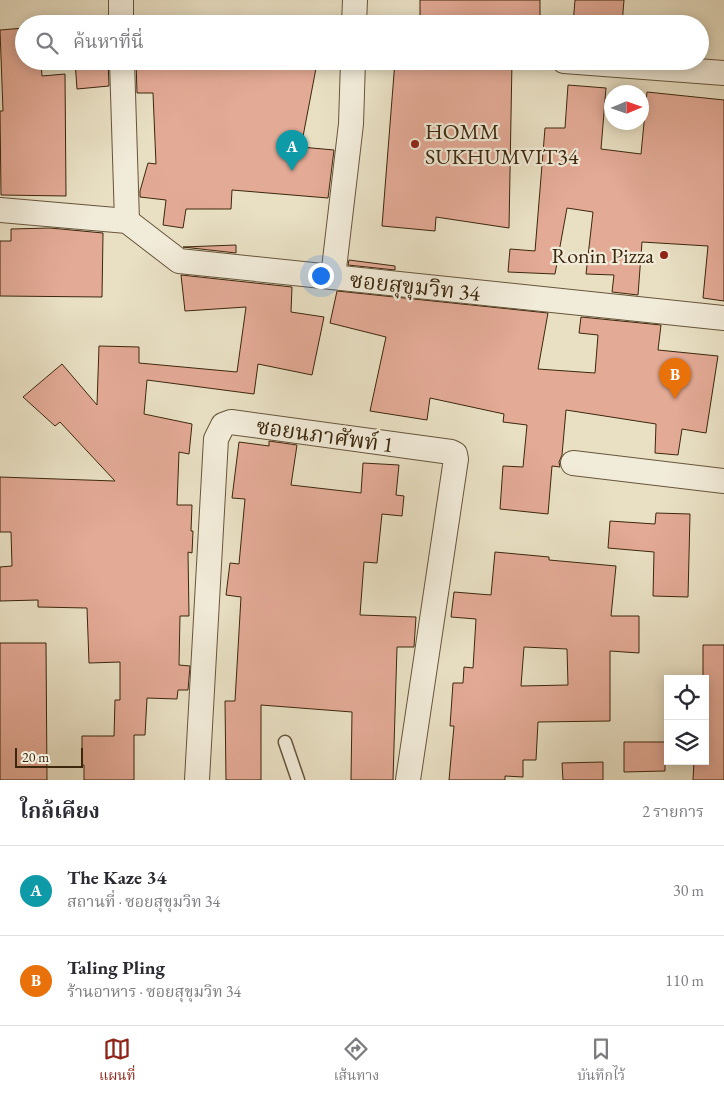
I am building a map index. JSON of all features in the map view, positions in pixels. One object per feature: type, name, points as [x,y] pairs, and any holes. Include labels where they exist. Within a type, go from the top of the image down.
[{"type":"street","points":[[121,0],[121,15]]},
{"type":"street","points":[[354,15],[355,0]]},
{"type":"street","points":[[0,210],[127,221],[122,70]]},
{"type":"street","points":[[333,277],[351,124],[353,70]]},
{"type":"street","points":[[684,70],[724,73]]},
{"type":"street","name":"ซอยสุขุมวิท 34","points":[[127,221],[179,261],[724,318]]},
{"type":"street","name":"ซอยนภาศัพท์ 1","points":[[196,780],[216,439],[223,424],[231,422],[455,454],[456,459],[408,780]]},
{"type":"street","points":[[573,463],[724,481]]},
{"type":"lane","points":[[285,742],[298,780]]},
{"type":"building","points":[[420,0],[540,0],[540,15],[420,15]]},
{"type":"building","points":[[575,0],[624,0],[623,15],[574,15]]},
{"type":"building","points":[[15,29],[15,70],[42,70],[42,76],[65,74],[66,196],[1,195],[0,111],[3,111],[0,30]]},
{"type":"building","points":[[76,70],[108,70],[109,86],[77,89]]},
{"type":"building","points":[[136,70],[316,70],[301,147],[334,150],[328,198],[232,190],[231,209],[186,209],[183,228],[163,225],[166,200],[140,197],[148,163],[156,164],[153,93],[137,93]]},
{"type":"building","points":[[394,70],[512,70],[509,228],[436,217],[435,231],[382,226]]},
{"type":"building","points":[[568,85],[604,88],[601,149],[641,154],[643,130],[649,130],[649,92],[724,100],[724,301],[703,298],[708,246],[642,242],[638,295],[612,292],[614,275],[586,274],[593,212],[567,208],[555,274],[508,272],[510,249],[535,251],[545,128],[565,128]]},
{"type":"building","points":[[50,228],[103,233],[102,297],[0,296],[0,241],[11,241],[11,229]]},
{"type":"building","points":[[236,245],[236,253],[183,247]]},
{"type":"building","points":[[349,260],[395,266],[395,270],[348,265]]},
{"type":"building","points":[[181,275],[292,287],[291,312],[324,317],[312,375],[258,364],[254,394],[147,380],[144,414],[192,424],[189,454],[179,452],[177,505],[192,505],[192,553],[188,552],[189,616],[180,616],[179,665],[190,666],[188,690],[178,690],[177,699],[147,698],[145,735],[134,735],[134,780],[84,780],[82,736],[114,736],[115,700],[120,700],[120,662],[89,663],[87,608],[38,607],[38,600],[0,601],[0,567],[12,566],[11,532],[0,532],[0,477],[115,481],[60,422],[55,426],[23,397],[62,364],[97,405],[99,346],[139,347],[139,363],[237,372],[246,307],[185,311]]},
{"type":"building","points":[[337,291],[548,313],[538,369],[595,373],[598,335],[579,333],[581,317],[661,325],[658,350],[718,356],[706,433],[682,429],[678,455],[655,453],[656,424],[566,410],[562,455],[559,462],[560,467],[552,466],[548,514],[500,509],[503,466],[523,467],[527,425],[503,422],[504,414],[430,398],[427,420],[370,411],[386,337],[330,323]]},
{"type":"building","points":[[269,441],[297,445],[291,485],[361,493],[363,463],[399,465],[396,495],[404,496],[402,516],[382,514],[377,563],[364,562],[360,615],[416,617],[414,647],[397,647],[393,780],[351,780],[352,712],[261,705],[261,780],[226,780],[225,701],[235,701],[241,597],[226,595],[230,563],[239,564],[245,499],[232,498],[239,442],[269,446]]},
{"type":"building","points":[[656,513],[690,514],[688,597],[653,596],[654,552],[608,548],[610,521],[655,524]]},
{"type":"building","points":[[495,552],[549,557],[549,560],[616,566],[611,616],[639,616],[639,653],[610,651],[610,721],[538,722],[536,760],[523,760],[523,777],[505,776],[505,780],[449,780],[454,726],[450,726],[453,683],[463,683],[464,667],[473,668],[476,619],[451,617],[454,592],[491,595]],"holes":[[[524,647],[567,649],[568,685],[521,686]]]},
{"type":"building","points":[[0,643],[46,643],[47,780],[0,780]]},
{"type":"building","points":[[703,645],[724,645],[724,780],[693,780],[694,765],[709,765],[709,675],[703,675]]},
{"type":"building","points":[[624,742],[664,742],[665,771],[624,772]]},
{"type":"building","points":[[603,762],[603,780],[563,780],[562,763]]},
{"type":"place","name":"HOMM SUKHUMVIT34","points":[[415,144]]},
{"type":"place","name":"The Kaze 34","points":[[292,171]]},
{"type":"place","name":"Ronin Pizza","points":[[664,255]]},
{"type":"place","name":"Taling Pling","points":[[675,399]]}]
